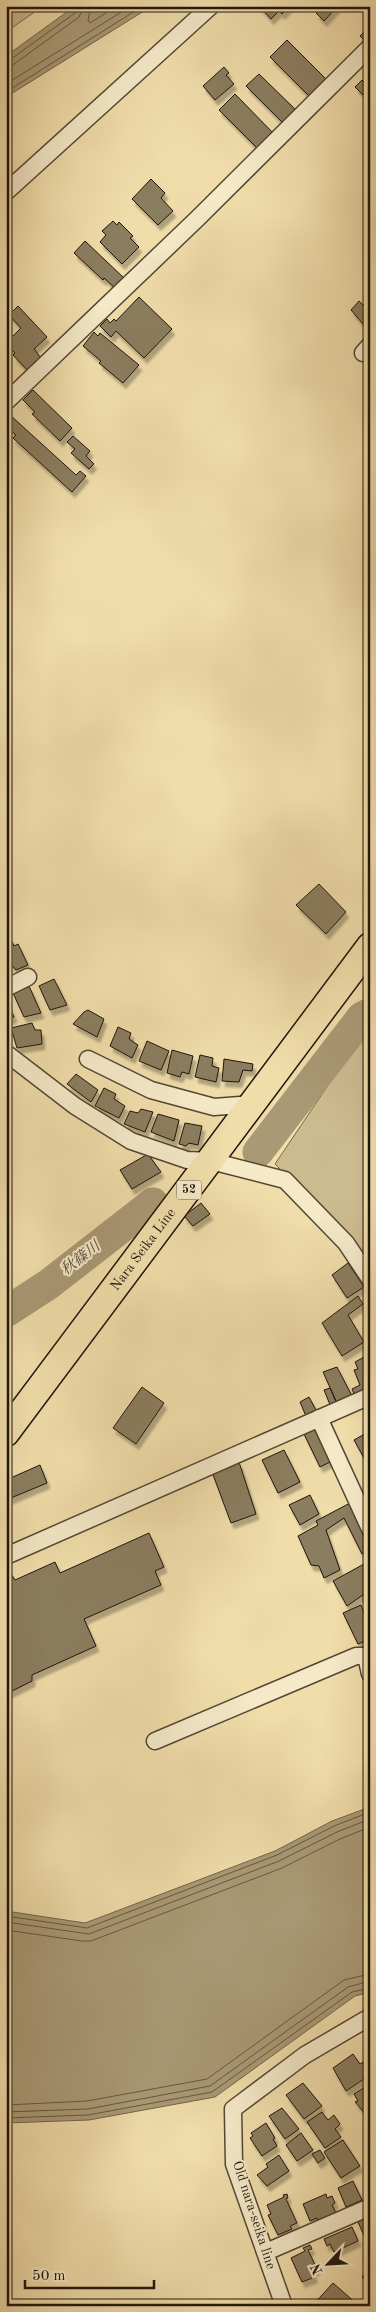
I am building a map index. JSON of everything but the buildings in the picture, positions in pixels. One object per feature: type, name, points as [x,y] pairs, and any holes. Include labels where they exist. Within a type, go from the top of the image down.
[{"type":"main road","name":"Nara Seika Line","points":[[6,1433],[370,946]]},
{"type":"street","points":[[6,192],[211,6]]},
{"type":"street","points":[[6,402],[198,218],[370,47]]},
{"type":"street","points":[[6,988],[28,977]]},
{"type":"street","points":[[6,1052],[74,1106],[131,1141],[187,1160],[211,1161],[285,1180],[346,1243],[370,1279]]},
{"type":"street","points":[[88,1059],[150,1090],[214,1107],[253,1104]]},
{"type":"street","points":[[6,1556],[370,1396]]},
{"type":"street","points":[[319,1418],[370,1529]]},
{"type":"street","points":[[156,1741],[356,1656],[368,1655],[370,1674]]},
{"type":"street","name":"Old nara-seika line","points":[[284,2306],[234,2164],[233,2110],[305,2055],[370,2016]]},
{"type":"street","points":[[266,2252],[370,2207]]},
{"type":"shaded area","points":[[6,6],[43,6],[6,32]]},
{"type":"shaded area","points":[[370,1023],[370,1268],[347,1236],[275,1164]]},
{"type":"water","points":[[75,6],[152,6],[6,97],[6,56]]},
{"type":"water","points":[[370,1807],[370,1992],[355,1996],[215,2097],[89,2120],[6,2123],[6,1911],[85,1923],[275,1851],[332,1821]]},
{"type":"waterway","name":"秋篠川","points":[[258,1152],[362,1017],[370,1013]]},
{"type":"waterway","name":"秋篠川","points":[[6,1312],[49,1284],[153,1203]]}]
